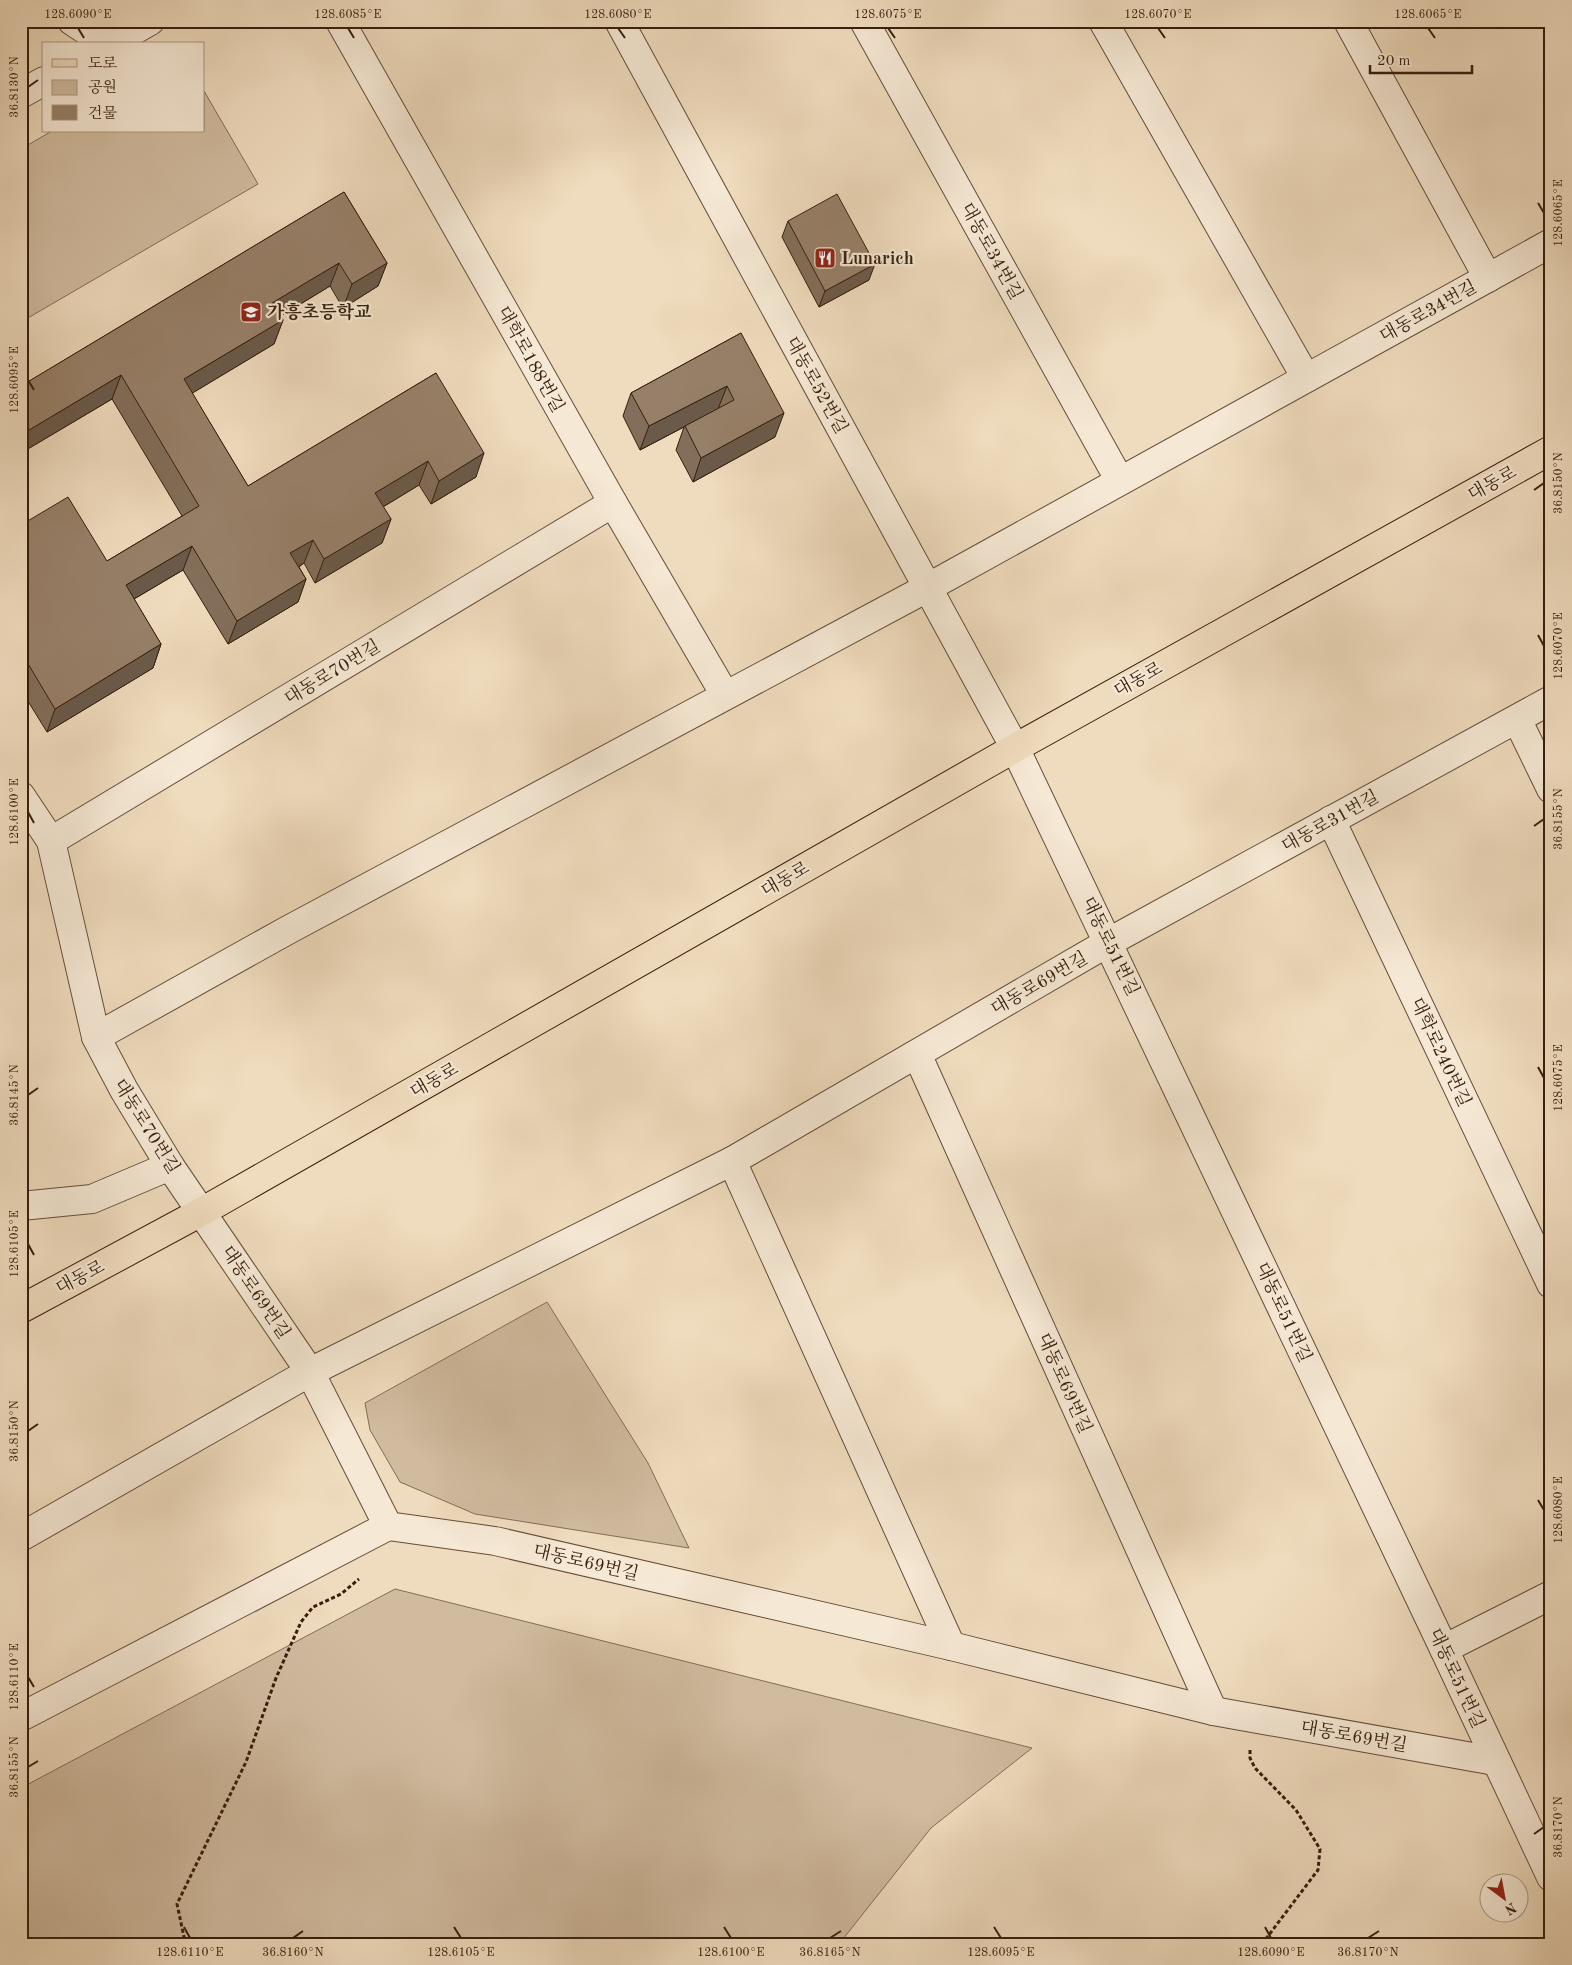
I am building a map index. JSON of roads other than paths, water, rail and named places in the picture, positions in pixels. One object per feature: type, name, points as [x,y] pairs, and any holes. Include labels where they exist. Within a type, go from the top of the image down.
[{"type":"main road","name":"대동로","points":[[21,1309],[203,1212],[1015,748],[1551,450]]},
{"type":"street","points":[[72,21],[105,42]]},
{"type":"street","points":[[112,42],[150,21]]},
{"type":"street","name":"대학로188번길","points":[[340,21],[612,503],[725,695]]},
{"type":"street","name":"대동로52번길","points":[[619,21],[1015,748]]},
{"type":"street","name":"대동로34번길","points":[[864,21],[1120,481]]},
{"type":"street","points":[[1103,21],[1306,378]]},
{"type":"street","points":[[1348,21],[1488,278]]},
{"type":"street","points":[[21,94],[42,82]]},
{"type":"street","name":"대동로34번길","points":[[96,1038],[288,930],[927,588],[1551,243]]},
{"type":"street","name":"대동로70번길","points":[[203,1212],[170,1166],[124,1090],[96,1038],[51,841],[612,503]]},
{"type":"street","name":"대동로31번길","points":[[1109,942],[1551,700]]},
{"type":"street","points":[[1517,719],[1551,789]]},
{"type":"street","name":"대동로51번길","points":[[1015,748],[1109,942],[1551,1877]]},
{"type":"street","points":[[21,796],[51,841]]},
{"type":"street","name":"대학로240번길","points":[[1331,820],[1551,1284]]},
{"type":"street","name":"대동로69번길","points":[[310,1372],[732,1161],[1109,942]]},
{"type":"street","name":"대동로69번길","points":[[917,1054],[1212,1711]]},
{"type":"street","points":[[732,1161],[951,1646]]},
{"type":"street","points":[[21,1206],[92,1199],[170,1166]]},
{"type":"street","name":"대동로69번길","points":[[203,1212],[310,1372],[378,1531],[495,1541],[951,1646],[1212,1711],[1495,1761]]},
{"type":"street","points":[[21,1538],[310,1372]]},
{"type":"street","points":[[21,1717],[378,1531]]},
{"type":"street","points":[[1444,1649],[1551,1595]]},
{"type":"place","name":"Lunarich","points":[[825,258]]},
{"type":"place","name":"가흥초등학교","points":[[251,312]]}]
